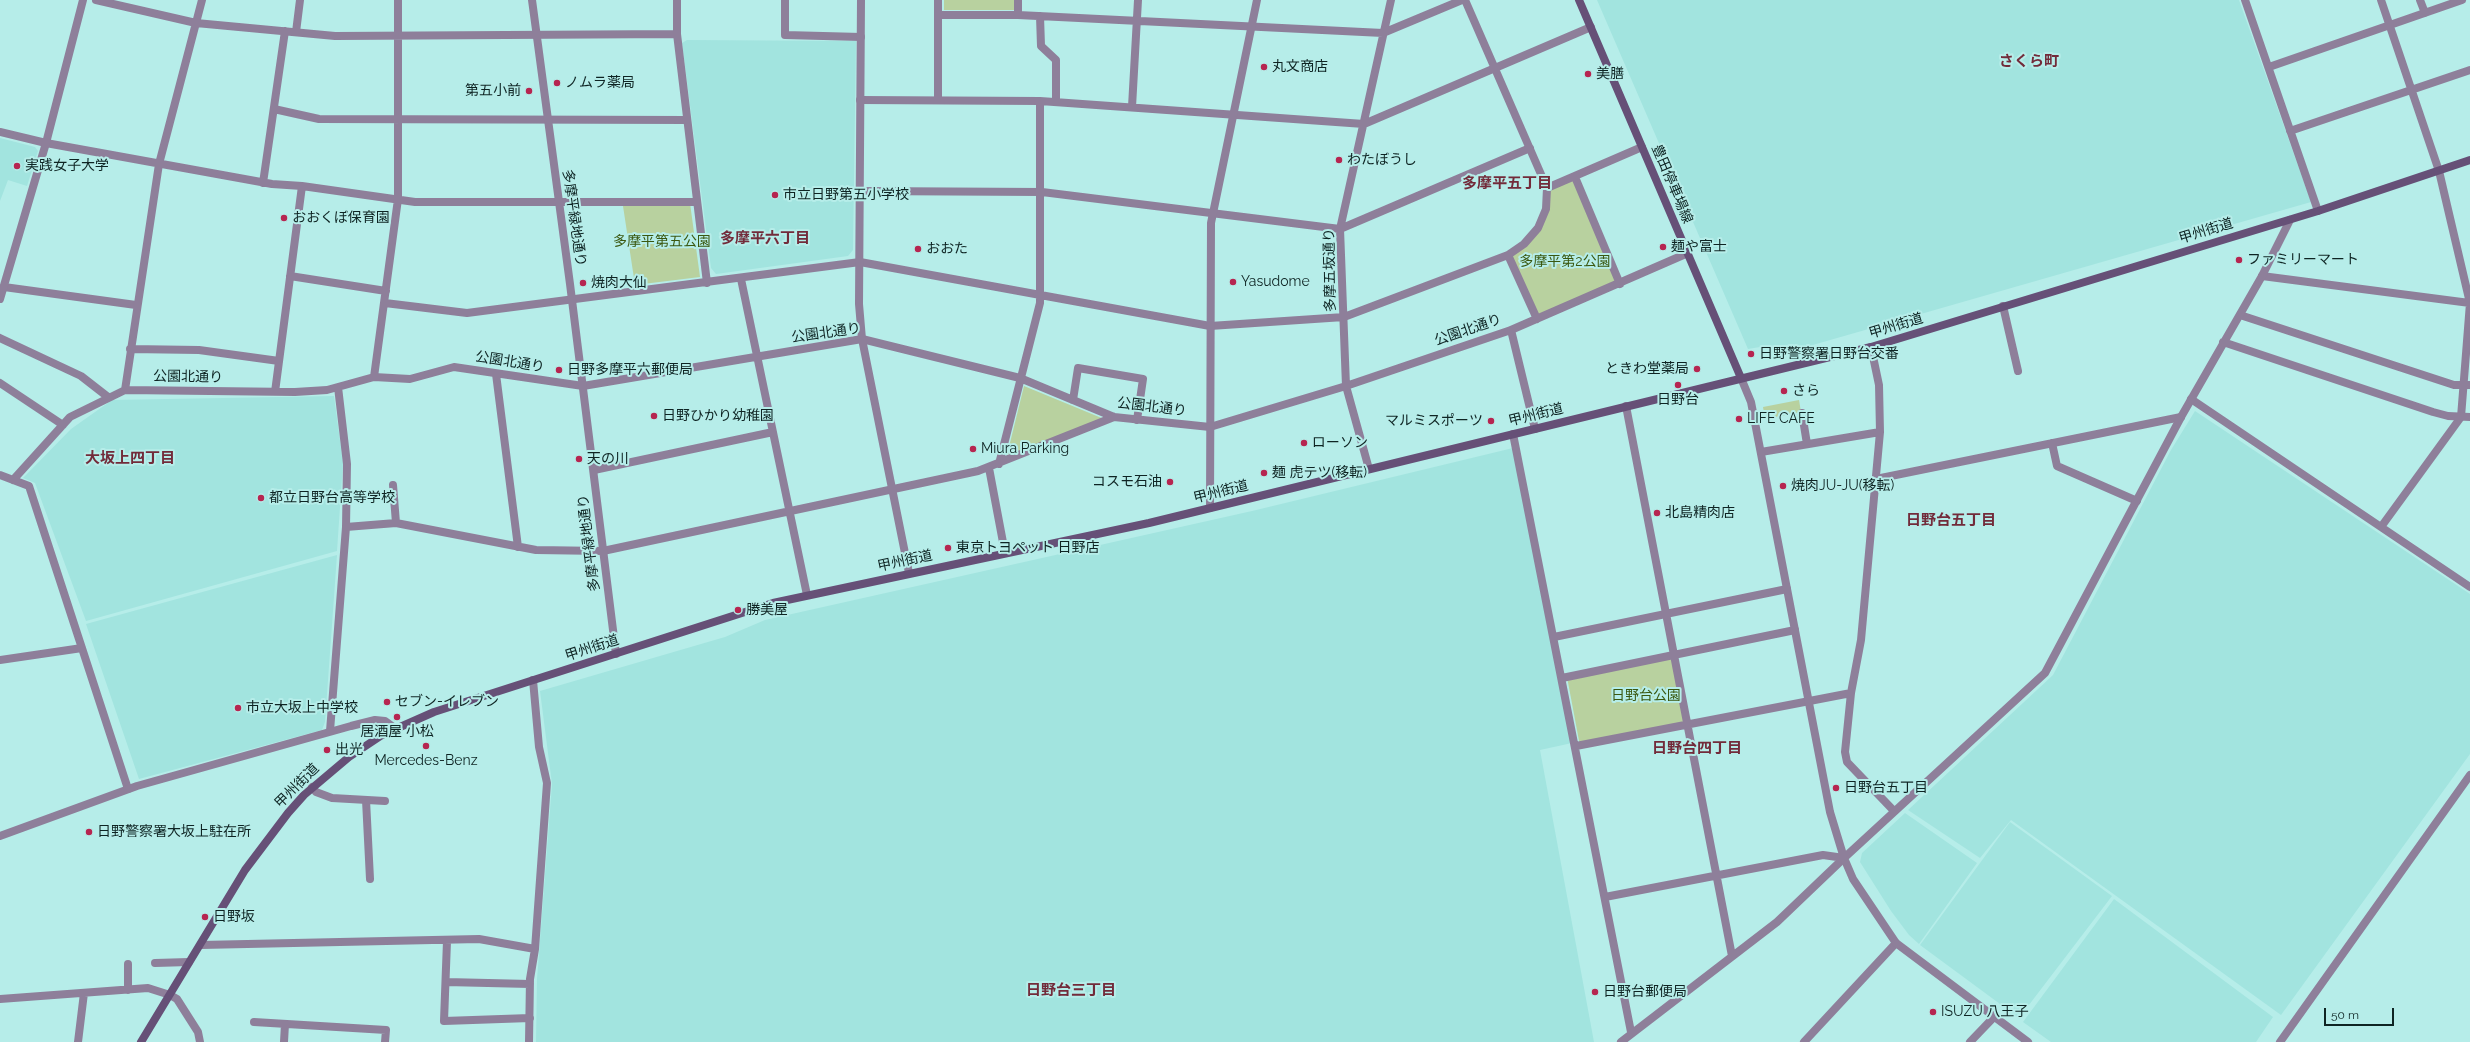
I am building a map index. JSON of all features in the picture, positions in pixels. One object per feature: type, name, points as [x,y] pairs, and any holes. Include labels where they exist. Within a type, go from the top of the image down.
[{"type":"main road","name":"豊田停車場線","points":[[1579,0],[1592,27],[1742,378]]},
{"type":"main road","name":"甲州街道","points":[[141,1042],[254,856],[288,813],[312,787],[349,757],[396,729],[434,712],[616,654],[727,616],[806,595],[1149,523],[1871,347],[2290,220],[2470,160]]},
{"type":"street","points":[[0,299],[46,143],[83,0]]},
{"type":"street","points":[[96,0],[196,23],[335,36],[677,34]]},
{"type":"street","points":[[125,390],[136,305],[159,164],[202,0]]},
{"type":"street","points":[[296,32],[300,0]]},
{"type":"street","points":[[374,377],[398,199],[398,0]]},
{"type":"street","name":"多摩平緑地通り","points":[[532,0],[594,470],[616,654]]},
{"type":"street","points":[[677,0],[677,34],[707,283]]},
{"type":"street","points":[[785,0],[785,36],[861,37]]},
{"type":"street","points":[[861,0],[859,304],[862,339],[909,573]]},
{"type":"street","points":[[938,0],[938,100]]},
{"type":"street","points":[[1018,0],[1018,15]]},
{"type":"street","points":[[1132,107],[1138,0]]},
{"type":"street","points":[[1210,508],[1210,326],[1212,213],[1257,0]]},
{"type":"street","name":"多摩五坂通り","points":[[1369,470],[1346,386],[1340,229],[1391,0]]},
{"type":"street","points":[[385,303],[468,313],[742,279],[860,262],[1210,326],[1344,316],[1508,255],[1524,244],[1538,228],[1546,208],[1547,188],[1496,68],[1463,0],[1383,33],[1018,15],[938,15]]},
{"type":"street","points":[[2245,0],[2318,211]]},
{"type":"street","points":[[2381,0],[2439,171],[2470,303],[2467,385],[2461,417],[2381,528]]},
{"type":"street","points":[[2420,0],[2425,13]]},
{"type":"street","points":[[2268,67],[2462,0]]},
{"type":"street","points":[[1040,16],[1041,46],[1056,60],[1056,102]]},
{"type":"street","points":[[860,100],[1040,101],[1364,124],[1592,27]]},
{"type":"street","points":[[263,183],[285,31]]},
{"type":"street","points":[[2290,131],[2470,70]]},
{"type":"street","points":[[999,464],[1041,296],[1042,192],[1040,101]]},
{"type":"street","points":[[274,109],[319,119],[687,120]]},
{"type":"street","points":[[0,132],[46,143],[263,183],[302,186],[415,202],[698,202]]},
{"type":"street","points":[[1547,188],[1642,147]]},
{"type":"street","points":[[860,192],[1042,192],[1340,229],[1530,148]]},
{"type":"street","points":[[1575,177],[1620,284]]},
{"type":"street","points":[[275,392],[302,186]]},
{"type":"street","points":[[1621,1042],[1631,1032],[1777,922],[1894,811],[2045,673],[2181,417],[2262,276],[2290,220]]},
{"type":"street","name":"公園北通り","points":[[13,480],[70,417],[125,390],[295,392],[338,387],[374,377],[410,379],[454,367],[583,386],[862,339],[1020,378],[1114,417],[1210,427],[1346,386],[1511,330],[1620,284],[1688,253]]},
{"type":"street","points":[[1508,255],[1537,319]]},
{"type":"street","points":[[290,276],[386,291]]},
{"type":"street","points":[[2262,276],[2470,303]]},
{"type":"street","points":[[742,279],[806,595]]},
{"type":"street","points":[[4,287],[136,305]]},
{"type":"street","points":[[2003,306],[2018,371]]},
{"type":"street","points":[[2240,315],[2454,385],[2467,385]]},
{"type":"street","points":[[1511,330],[1535,429]]},
{"type":"street","points":[[0,338],[81,376],[108,398]]},
{"type":"street","points":[[2223,342],[2426,409],[2461,417],[2470,416]]},
{"type":"street","points":[[1871,347],[1879,385],[1880,432],[1861,640],[1851,693],[1845,752],[1847,762],[1894,811]]},
{"type":"street","points":[[130,349],[199,350],[279,361]]},
{"type":"street","points":[[1073,400],[1078,368],[1142,379],[1137,420]]},
{"type":"street","points":[[496,374],[518,547]]},
{"type":"street","points":[[1742,378],[1751,402],[1831,818],[1844,858],[1854,879],[1896,942],[1993,1018],[2028,1042]]},
{"type":"street","points":[[0,383],[63,425]]},
{"type":"street","points":[[330,731],[346,527],[347,464],[338,387]]},
{"type":"street","points":[[2191,399],[2381,528],[2470,586]]},
{"type":"street","points":[[1626,406],[1732,956]]},
{"type":"street","points":[[1802,413],[1807,444]]},
{"type":"street","points":[[346,527],[396,523],[536,550],[604,551],[789,510],[893,490],[989,468],[1114,417]]},
{"type":"street","points":[[1876,479],[2181,417]]},
{"type":"street","points":[[594,470],[773,432]]},
{"type":"street","points":[[1761,452],[1880,432]]},
{"type":"street","points":[[1513,434],[1576,746],[1631,1032]]},
{"type":"street","points":[[2052,443],[2057,466],[2137,501]]},
{"type":"street","points":[[989,468],[1005,553]]},
{"type":"street","points":[[0,475],[29,486],[128,789]]},
{"type":"street","points":[[393,485],[396,523]]},
{"type":"street","points":[[1554,637],[1787,589]]},
{"type":"street","points":[[1562,678],[1795,630]]},
{"type":"street","points":[[0,660],[82,648]]},
{"type":"street","points":[[529,1042],[530,984],[547,783],[540,747],[533,680]]},
{"type":"street","points":[[1576,746],[1808,700],[1851,693]]},
{"type":"street","points":[[0,836],[128,789],[330,731],[375,720],[385,721],[396,729]]},
{"type":"street","points":[[2280,1042],[2470,775]]},
{"type":"street","points":[[312,787],[316,792],[332,798],[385,801]]},
{"type":"street","points":[[366,800],[370,879]]},
{"type":"street","points":[[1605,897],[1823,855],[1844,858]]},
{"type":"street","points":[[201,945],[447,941],[479,939],[534,950]]},
{"type":"street","points":[[447,941],[444,1021],[495,1021],[530,1018]]},
{"type":"street","points":[[1804,1042],[1896,942]]},
{"type":"street","points":[[155,962],[189,962]]},
{"type":"street","points":[[128,964],[128,990]]},
{"type":"street","points":[[446,982],[530,984]]},
{"type":"street","points":[[0,999],[84,994],[148,988],[170,995],[177,999],[198,1032],[200,1042]]},
{"type":"street","points":[[78,1042],[84,994]]},
{"type":"street","points":[[1970,1042],[1993,1018]]},
{"type":"street","points":[[254,1022],[386,1030],[385,1042]]},
{"type":"street","points":[[284,1042],[285,1024]]},
{"type":"shaded area","points":[[1597,0],[2239,0],[2311,202],[1764,359],[1760,347],[1748,349]]},
{"type":"shaded area","points":[[687,40],[856,41],[853,250],[848,256],[716,274],[711,268],[682,43]]},
{"type":"shaded area","name":"実践女子大学","points":[[0,138],[35,147],[38,151],[27,186],[8,180],[0,201]]},
{"type":"shaded area","points":[[334,396],[343,463],[337,551],[86,621],[35,483],[23,478],[71,429],[112,400]]},
{"type":"shaded area","points":[[2195,411],[2470,594],[2470,754],[2281,1015],[2011,820],[1980,858],[1908,810],[2053,675],[2171,450]]},
{"type":"shaded area","points":[[1513,448],[1572,743],[1540,750],[1594,1042],[536,1042],[537,979],[552,784],[540,691],[725,637],[765,620],[1252,511]]},
{"type":"shaded area","points":[[337,555],[325,722],[322,730],[139,779],[86,624]]},
{"type":"shaded area","points":[[1905,813],[1977,863],[1919,944],[1909,935],[1891,911],[1860,862],[1862,853]]},
{"type":"shaded area","points":[[2010,822],[2112,896],[2019,1018],[1920,945]]},
{"type":"shaded area","points":[[2114,899],[2273,1017],[2256,1042],[2051,1042],[2023,1022]]},
{"type":"green space","points":[[944,0],[1015,0],[1014,10],[944,10]]},
{"type":"green space","name":"多摩平第2公園","points":[[1575,177],[1620,284],[1537,319],[1508,255],[1538,228],[1547,188]]},
{"type":"green space","name":"多摩平第五公園","points":[[690,203],[700,277],[635,285],[623,206]]},
{"type":"green space","points":[[1024,386],[1104,419],[1007,455]]},
{"type":"green space","points":[[1799,400],[1801,412],[1765,419],[1763,407]]},
{"type":"green space","name":"日野台公園","points":[[1674,655],[1688,724],[1580,746],[1567,677]]},
{"type":"place","name":"丸文商店","points":[[1264,67]]},
{"type":"place","name":"美膳","points":[[1588,74]]},
{"type":"place","name":"ノムラ薬局","points":[[557,83]]},
{"type":"place","name":"第五小前","points":[[529,91]]},
{"type":"place","name":"わたぼうし","points":[[1339,160]]},
{"type":"place","name":"実践女子大学","points":[[17,166]]},
{"type":"place","name":"市立日野第五小学校","points":[[775,195]]},
{"type":"place","name":"おおくぼ保育園","points":[[284,218]]},
{"type":"place","name":"麺や富士","points":[[1663,247]]},
{"type":"place","name":"おおた","points":[[918,249]]},
{"type":"place","name":"ファミリーマート","points":[[2239,260]]},
{"type":"place","name":"Yasudome","points":[[1233,282]]},
{"type":"place","name":"焼肉大仙","points":[[583,283]]},
{"type":"place","name":"日野警察署日野台交番","points":[[1751,354]]},
{"type":"place","name":"ときわ堂薬局","points":[[1697,369]]},
{"type":"place","name":"日野多摩平六郵便局","points":[[559,370]]},
{"type":"place","name":"日野台","points":[[1678,385]]},
{"type":"place","name":"さら","points":[[1784,391]]},
{"type":"place","name":"日野ひかり幼稚園","points":[[654,416]]},
{"type":"place","name":"LIFE CAFE","points":[[1739,419]]},
{"type":"place","name":"マルミスポーツ","points":[[1491,421]]},
{"type":"place","name":"ローソン","points":[[1304,443]]},
{"type":"place","name":"Miura Parking","points":[[973,449]]},
{"type":"place","name":"天の川","points":[[579,459]]},
{"type":"place","name":"麺 虎テツ(移転)","points":[[1264,473]]},
{"type":"place","name":"コスモ石油","points":[[1170,482]]},
{"type":"place","name":"焼肉JU-JU(移転)","points":[[1783,486]]},
{"type":"place","name":"都立日野台高等学校","points":[[261,498]]},
{"type":"place","name":"北島精肉店","points":[[1657,513]]},
{"type":"place","name":"東京トヨペット 日野店","points":[[948,548]]},
{"type":"place","name":"勝美屋","points":[[738,610]]},
{"type":"place","name":"セブン-イレブン","points":[[387,702]]},
{"type":"place","name":"市立大坂上中学校","points":[[238,708]]},
{"type":"place","name":"居酒屋 小松","points":[[397,717]]},
{"type":"place","name":"Mercedes-Benz","points":[[426,746]]},
{"type":"place","name":"出光","points":[[327,750]]},
{"type":"place","name":"日野台五丁目","points":[[1836,788]]},
{"type":"place","name":"日野警察署大坂上駐在所","points":[[89,832]]},
{"type":"place","name":"日野坂","points":[[205,917]]},
{"type":"place","name":"日野台郵便局","points":[[1595,992]]},
{"type":"place","name":"ISUZU 八王子","points":[[1933,1012]]},
{"type":"district","name":"さくら町","points":[[2029,61]]},
{"type":"district","name":"多摩平五丁目","points":[[1507,183]]},
{"type":"district","name":"多摩平六丁目","points":[[765,238]]},
{"type":"district","name":"大坂上四丁目","points":[[130,458]]},
{"type":"district","name":"日野台五丁目","points":[[1951,520]]},
{"type":"district","name":"日野台四丁目","points":[[1697,748]]},
{"type":"district","name":"日野台三丁目","points":[[1071,990]]}]
